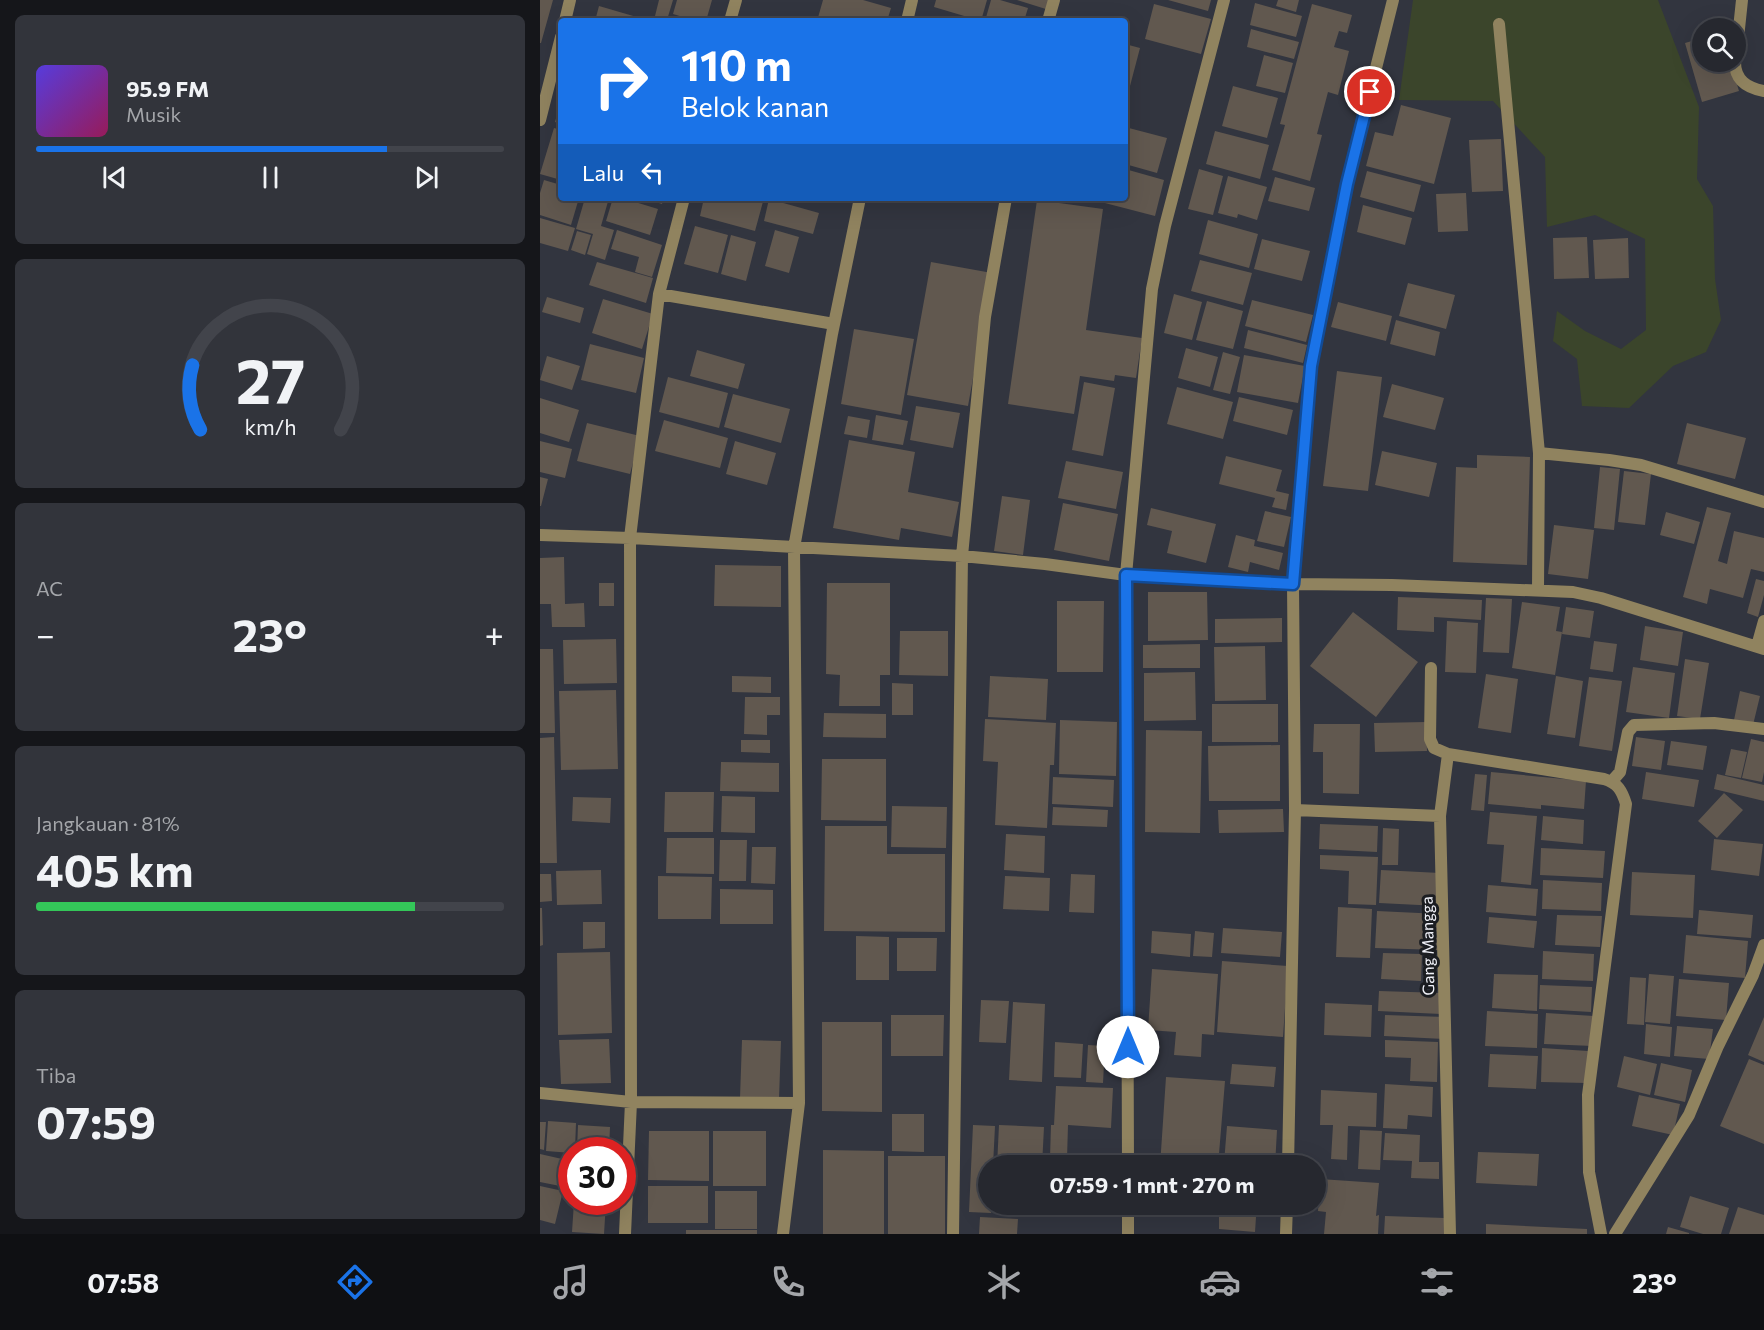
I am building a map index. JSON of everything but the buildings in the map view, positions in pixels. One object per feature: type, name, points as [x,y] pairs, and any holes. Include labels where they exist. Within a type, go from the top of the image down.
[{"type":"street","points":[[566,18],[570,0]]},
{"type":"street","points":[[731,18],[736,0]]},
{"type":"street","points":[[908,18],[912,0]]},
{"type":"street","points":[[1049,18],[1053,0]]},
{"type":"street","points":[[1128,1155],[1126,575],[1152,290],[1165,226],[1224,0]]},
{"type":"street","points":[[1288,1155],[1294,810],[1293,584],[1311,366],[1347,184],[1393,0]]},
{"type":"street","points":[[1740,18],[1742,0]]},
{"type":"street","points":[[1499,24],[1539,453],[1538,590]]},
{"type":"street","points":[[540,120],[558,49]]},
{"type":"street","points":[[1737,72],[1739,79],[1751,89],[1764,91]]},
{"type":"street","points":[[625,1234],[632,1102],[630,538],[659,294],[683,201]]},
{"type":"street","points":[[783,1234],[799,1103],[794,548],[834,324],[859,201]]},
{"type":"street","points":[[953,1234],[962,556],[985,317],[1005,201]]},
{"type":"street","points":[[659,294],[834,324]]},
{"type":"street","points":[[1539,453],[1609,459],[1641,465],[1764,502]]},
{"type":"street","points":[[540,535],[962,556],[1126,575],[1293,584],[1573,592],[1601,598],[1760,647],[1764,621]]},
{"type":"street","points":[[1431,668],[1430,739],[1434,748],[1448,754],[1612,781],[1622,792],[1626,804],[1588,1095],[1589,1172],[1601,1234]]},
{"type":"street","points":[[1612,781],[1620,772],[1628,732],[1634,725],[1714,723],[1764,729]]},
{"type":"street","name":"Gang Mangga","points":[[1448,754],[1440,816],[1450,1234]]},
{"type":"street","points":[[1294,810],[1440,816]]},
{"type":"street","points":[[1615,1234],[1689,1115],[1718,1046],[1754,975],[1764,945]]},
{"type":"street","points":[[540,1093],[632,1102],[799,1103]]},
{"type":"street","points":[[1128,1215],[1128,1234]]},
{"type":"street","points":[[1286,1234],[1287,1215]]},
{"type":"green space","points":[[1413,0],[1658,0],[1699,107],[1697,179],[1713,206],[1715,279],[1721,320],[1706,352],[1673,366],[1629,408],[1582,406],[1577,359],[1553,341],[1557,311],[1585,331],[1621,349],[1646,330],[1645,239],[1595,215],[1547,227],[1545,157],[1493,101],[1399,100]]},
{"type":"route","points":[[1128,1047],[1126,575],[1293,584],[1311,366],[1347,184],[1370,92]]}]
